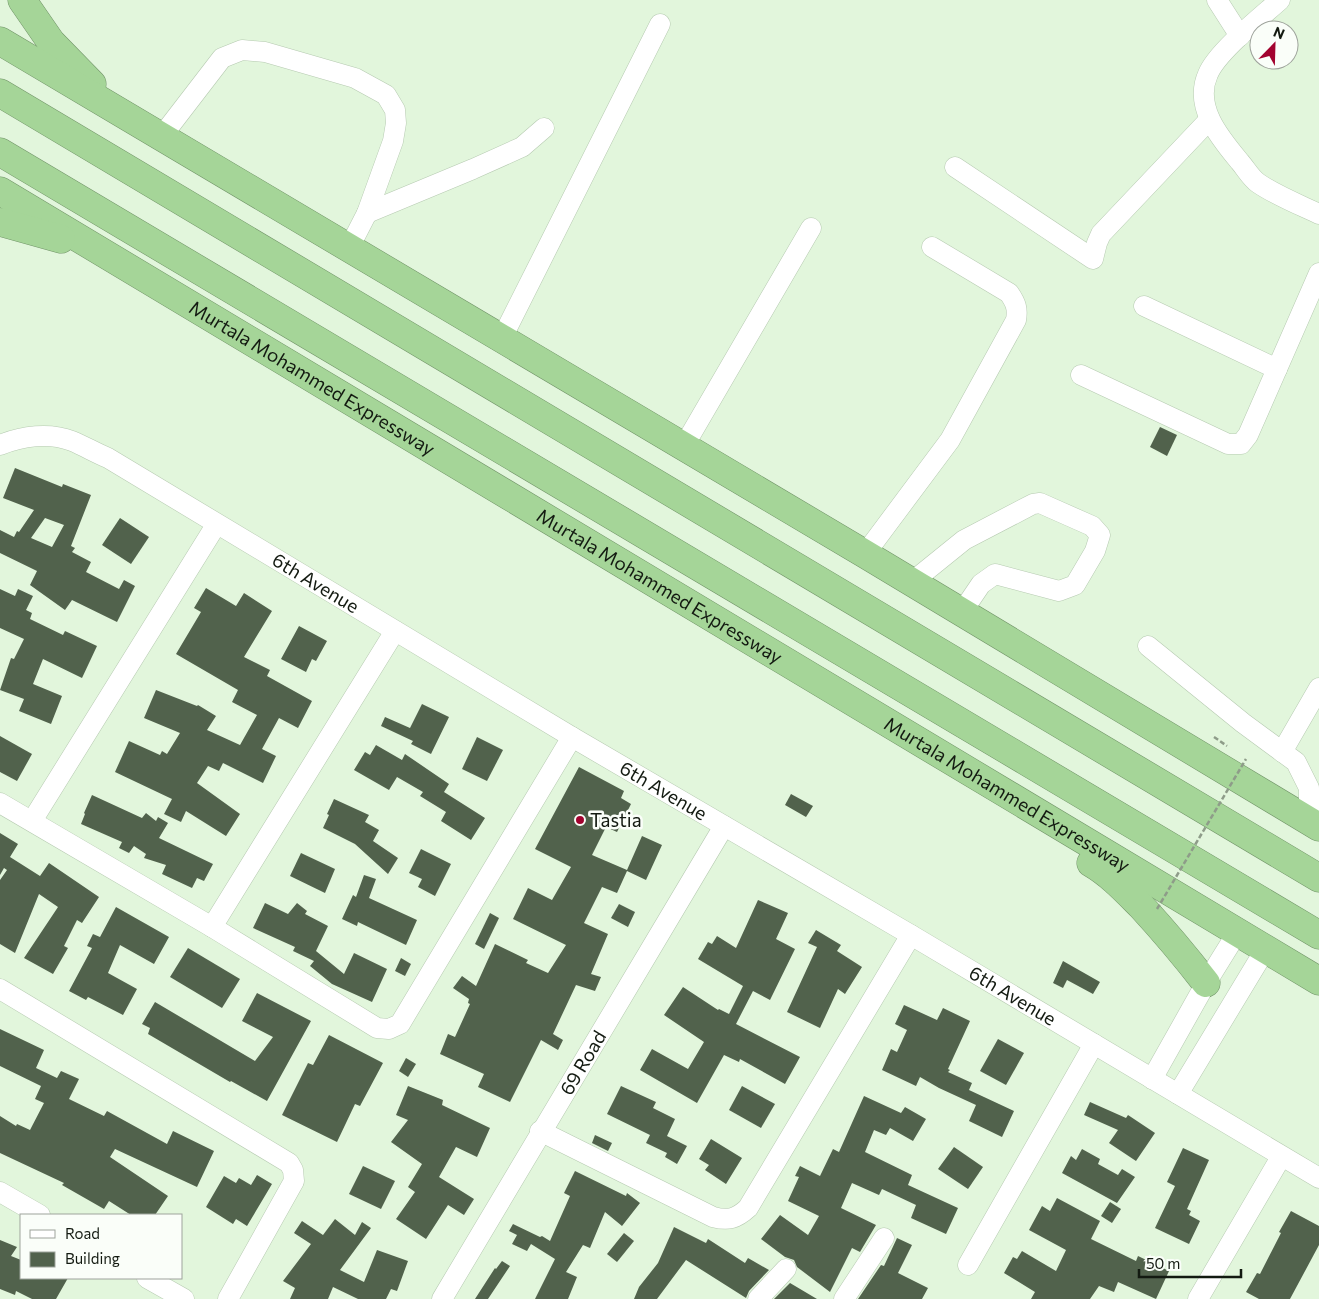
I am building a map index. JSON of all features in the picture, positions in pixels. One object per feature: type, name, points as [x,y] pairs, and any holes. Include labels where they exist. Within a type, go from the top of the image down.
[{"type":"highway","points":[[22,0],[51,42],[74,67],[130,118]]},
{"type":"highway","points":[[0,41],[684,446],[1314,824]]},
{"type":"highway","points":[[0,93],[1319,878]]},
{"type":"highway","name":"Murtala Mohammed Expressway","points":[[0,152],[1319,935]]},
{"type":"highway","name":"Murtala Mohammed Expressway","points":[[0,191],[1319,981]]},
{"type":"highway","points":[[0,222],[95,249]]},
{"type":"highway","points":[[921,742],[958,778],[1008,812],[1098,867],[1122,886],[1180,949],[1206,983]]},
{"type":"street","points":[[1216,0],[1240,36]]},
{"type":"street","points":[[1280,0],[1240,36],[1214,63],[1207,75],[1205,106],[1209,120],[1225,144],[1256,182],[1319,214]]},
{"type":"street","points":[[502,338],[660,24]]},
{"type":"street","points":[[162,136],[222,58],[242,50],[265,52],[355,78],[386,95],[395,110],[396,123],[392,142],[367,213],[349,248]]},
{"type":"street","points":[[954,168],[1092,259],[1101,234],[1209,120]]},
{"type":"street","points":[[367,213],[522,147],[544,128]]},
{"type":"street","points":[[684,446],[811,228]]},
{"type":"street","points":[[865,554],[950,440],[1016,320],[1018,311],[1016,302],[1009,293],[932,247]]},
{"type":"street","points":[[1081,375],[1228,444],[1241,444],[1248,434],[1319,273]]},
{"type":"street","points":[[1144,306],[1277,369]]},
{"type":"street","name":"6th Avenue","points":[[0,445],[12,440],[33,436],[72,441],[108,458],[216,525],[572,737],[911,935],[1319,1178]]},
{"type":"street","points":[[912,582],[964,540],[1033,504],[1040,503],[1092,526],[1100,535],[1095,551],[1075,585],[1059,591],[994,574],[981,584],[962,612]]},
{"type":"street","points":[[32,821],[216,525]]},
{"type":"street","points":[[212,927],[395,631]]},
{"type":"street","points":[[1148,646],[1243,723],[1296,762],[1309,788],[1314,824]]},
{"type":"street","points":[[1282,752],[1319,688]]},
{"type":"street","points":[[0,803],[212,927],[377,1028],[389,1028],[400,1024],[572,737]]},
{"type":"street","name":"69 Road","points":[[442,1299],[724,826]]},
{"type":"street","points":[[1152,1079],[1206,983],[1237,933]]},
{"type":"street","points":[[540,1132],[713,1217],[724,1220],[741,1215],[748,1208],[911,935]]},
{"type":"street","points":[[1178,1094],[1265,950]]},
{"type":"street","points":[[0,989],[289,1163],[293,1170],[294,1181],[228,1299]]},
{"type":"street","points":[[968,1265],[1094,1044]]},
{"type":"street","points":[[1198,1299],[1281,1156]]},
{"type":"street","points":[[0,1192],[38,1214]]},
{"type":"street","points":[[844,1299],[884,1238]]},
{"type":"street","points":[[758,1299],[786,1269]]},
{"type":"street","points":[[149,1279],[184,1299]]},
{"type":"path","points":[[1158,909],[1246,759]]},
{"type":"building","points":[[1160,427],[1177,435],[1167,456],[1150,447]]},
{"type":"building","points":[[15,468],[62,487],[63,484],[91,495],[71,546],[75,548],[72,552],[91,562],[86,572],[119,589],[124,580],[135,586],[117,622],[72,600],[65,610],[30,585],[37,571],[0,553],[0,530],[14,537],[34,510],[3,498]],"holes":[[[45,518],[64,525],[52,547],[31,538]]]},
{"type":"building","points":[[120,518],[149,537],[131,564],[102,545]]},
{"type":"building","points":[[206,588],[236,606],[244,593],[272,611],[244,657],[270,670],[267,676],[312,701],[298,728],[279,718],[262,749],[276,756],[263,783],[223,763],[219,771],[208,766],[197,783],[240,814],[226,836],[186,811],[181,822],[164,814],[172,799],[115,772],[129,741],[160,755],[162,751],[167,754],[180,733],[144,718],[156,690],[198,705],[216,716],[207,730],[240,745],[257,715],[232,702],[238,690],[176,654],[201,612],[194,608]]},
{"type":"building","points":[[0,589],[15,596],[18,589],[33,596],[26,610],[32,613],[30,619],[63,635],[65,631],[97,646],[82,678],[43,659],[33,684],[62,696],[51,724],[19,711],[24,699],[0,690],[11,658],[14,659],[24,639],[0,628]]},
{"type":"building","points":[[299,626],[327,641],[316,661],[312,659],[306,672],[281,659]]},
{"type":"building","points":[[422,704],[449,717],[431,754],[411,744],[413,741],[381,726],[385,717],[410,728]]},
{"type":"building","points":[[0,736],[32,754],[17,781],[0,772]]},
{"type":"building","points":[[477,737],[503,750],[487,781],[462,769]]},
{"type":"building","points":[[376,745],[402,760],[405,754],[449,784],[444,792],[485,818],[471,840],[441,821],[446,812],[420,796],[423,792],[397,777],[389,790],[354,770],[365,752],[370,755]]},
{"type":"building","points":[[579,767],[624,791],[621,798],[631,804],[617,832],[606,827],[592,855],[627,870],[642,836],[662,845],[646,880],[627,871],[617,893],[602,887],[584,923],[608,934],[591,974],[601,977],[595,991],[576,985],[553,1034],[563,1040],[558,1050],[541,1040],[510,1102],[478,1087],[484,1074],[440,1054],[448,1034],[455,1037],[470,1004],[468,1003],[469,999],[453,988],[462,976],[476,986],[495,944],[528,960],[526,963],[548,973],[566,945],[513,919],[528,888],[552,900],[571,867],[535,849]]},
{"type":"building","points":[[791,794],[813,806],[806,817],[785,805]]},
{"type":"building","points":[[92,795],[142,818],[146,813],[156,821],[158,817],[168,823],[159,838],[213,864],[204,881],[197,878],[192,888],[162,874],[166,865],[144,858],[146,854],[134,846],[129,853],[119,848],[122,842],[81,824]]},
{"type":"building","points":[[334,799],[369,815],[365,822],[379,830],[373,841],[398,858],[388,874],[355,844],[323,828]]},
{"type":"building","points":[[0,833],[18,844],[10,857],[40,876],[49,863],[99,897],[82,923],[77,920],[64,946],[68,948],[53,974],[24,958],[58,907],[39,894],[15,953],[0,944],[0,880],[7,870],[4,868],[0,875]]},
{"type":"building","points":[[421,849],[451,864],[435,896],[418,887],[422,879],[409,873]]},
{"type":"building","points":[[301,853],[335,869],[325,893],[290,876]]},
{"type":"building","points":[[364,875],[376,879],[369,898],[417,920],[406,945],[358,922],[357,926],[342,919],[353,895],[356,897]]},
{"type":"building","points":[[758,900],[788,913],[776,939],[795,949],[770,1000],[753,991],[736,1024],[800,1057],[785,1084],[740,1059],[739,1062],[724,1055],[697,1103],[640,1070],[652,1049],[688,1069],[704,1042],[664,1015],[683,987],[718,1010],[729,1014],[743,986],[698,959],[708,942],[712,944],[717,936],[736,948]]},
{"type":"building","points":[[265,903],[288,914],[297,903],[307,911],[305,914],[328,926],[316,951],[344,974],[354,953],[387,969],[372,1002],[332,984],[310,966],[314,961],[293,951],[295,947],[253,928]]},
{"type":"building","points":[[619,904],[635,912],[628,927],[611,918]]},
{"type":"building","points":[[116,907],[169,937],[154,964],[120,945],[108,973],[137,989],[123,1015],[88,997],[86,1000],[69,991],[92,948],[87,946],[93,934],[100,937]]},
{"type":"building","points":[[490,913],[499,918],[484,949],[475,944]]},
{"type":"building","points":[[816,930],[841,945],[837,951],[862,967],[845,994],[838,989],[820,1028],[787,1012],[817,947],[808,943]]},
{"type":"building","points":[[188,948],[240,979],[222,1008],[170,977]]},
{"type":"building","points":[[401,958],[411,964],[405,976],[395,971]]},
{"type":"building","points":[[1063,961],[1100,982],[1093,994],[1067,980],[1063,988],[1053,983]]},
{"type":"building","points":[[257,993],[311,1021],[267,1101],[230,1082],[148,1034],[150,1028],[142,1024],[155,1002],[255,1061],[273,1037],[242,1021]]},
{"type":"building","points":[[904,1005],[937,1020],[943,1008],[970,1021],[948,1072],[972,1083],[969,1090],[1014,1111],[1002,1137],[969,1121],[976,1105],[920,1077],[916,1086],[882,1070],[891,1049],[897,1052],[907,1030],[895,1024]]},
{"type":"building","points":[[0,1029],[44,1050],[36,1068],[57,1078],[61,1071],[79,1079],[69,1099],[104,1116],[107,1111],[167,1144],[173,1131],[214,1151],[197,1187],[115,1149],[110,1157],[168,1196],[156,1214],[129,1214],[109,1201],[104,1209],[62,1185],[64,1183],[0,1153],[0,1116],[16,1126],[17,1124],[30,1130],[44,1103],[35,1099],[41,1086],[0,1066]]},
{"type":"building","points":[[329,1035],[383,1063],[360,1106],[355,1104],[337,1142],[282,1115],[308,1063],[313,1065]]},
{"type":"building","points":[[998,1039],[1024,1053],[1006,1085],[980,1071]]},
{"type":"building","points":[[406,1058],[416,1064],[408,1077],[399,1071]]},
{"type":"building","points":[[408,1086],[443,1100],[442,1105],[490,1128],[477,1157],[456,1147],[439,1177],[474,1199],[464,1215],[448,1205],[426,1239],[396,1219],[415,1192],[408,1187],[422,1164],[391,1142],[408,1120],[396,1115]]},
{"type":"building","points":[[621,1086],[656,1102],[653,1108],[675,1119],[667,1136],[687,1146],[677,1164],[665,1157],[667,1153],[646,1143],[650,1135],[607,1114]]},
{"type":"building","points":[[742,1086],[775,1104],[761,1128],[729,1110]]},
{"type":"building","points":[[864,1096],[901,1113],[905,1107],[926,1119],[913,1141],[890,1128],[886,1135],[874,1130],[865,1152],[912,1175],[908,1185],[958,1208],[946,1234],[911,1218],[916,1205],[882,1189],[879,1195],[852,1183],[841,1208],[876,1225],[860,1252],[852,1248],[830,1292],[797,1267],[794,1260],[785,1257],[761,1239],[780,1215],[808,1235],[819,1216],[788,1201],[799,1177],[795,1176],[800,1166],[820,1176],[833,1149],[839,1152]]},
{"type":"building","points":[[1090,1102],[1126,1118],[1128,1115],[1155,1133],[1136,1161],[1109,1143],[1118,1130],[1084,1115]]},
{"type":"building","points":[[595,1135],[612,1143],[608,1151],[592,1143]]},
{"type":"building","points":[[711,1139],[742,1158],[726,1184],[705,1170],[709,1165],[699,1159]]},
{"type":"building","points":[[954,1147],[983,1167],[968,1189],[938,1169]]},
{"type":"building","points":[[1183,1148],[1209,1160],[1187,1209],[1191,1211],[1189,1215],[1200,1221],[1189,1244],[1155,1228],[1175,1186],[1167,1182]]},
{"type":"building","points":[[1082,1149],[1100,1159],[1098,1164],[1118,1175],[1122,1169],[1135,1177],[1117,1203],[1062,1173],[1071,1156],[1076,1160]]},
{"type":"building","points":[[363,1166],[395,1181],[381,1209],[349,1194]]},
{"type":"building","points":[[575,1171],[626,1196],[627,1193],[640,1203],[622,1226],[605,1212],[590,1248],[583,1245],[566,1272],[577,1277],[568,1299],[535,1299],[555,1259],[531,1244],[527,1251],[512,1244],[517,1235],[509,1231],[513,1224],[550,1241],[570,1196],[564,1193]]},
{"type":"building","points":[[257,1175],[272,1184],[247,1226],[236,1219],[233,1224],[206,1207],[224,1176],[236,1183],[239,1178],[251,1185]]},
{"type":"building","points":[[1057,1198],[1100,1221],[1091,1239],[1136,1261],[1138,1256],[1169,1271],[1156,1299],[1118,1282],[1114,1292],[1099,1286],[1090,1299],[1031,1299],[1035,1292],[1004,1273],[1013,1257],[1017,1259],[1022,1251],[1056,1271],[1066,1250],[1029,1230],[1042,1206],[1050,1211]]},
{"type":"building","points":[[1110,1202],[1121,1209],[1112,1223],[1101,1216]]},
{"type":"building","points":[[1291,1211],[1319,1226],[1319,1245],[1290,1299],[1259,1299],[1246,1292],[1257,1273],[1260,1274]]},
{"type":"building","points":[[335,1219],[355,1235],[362,1222],[371,1228],[340,1270],[364,1282],[377,1250],[408,1261],[397,1291],[391,1289],[386,1299],[358,1299],[333,1287],[328,1299],[290,1299],[295,1288],[283,1281],[311,1244],[294,1233],[302,1221],[323,1235]]},
{"type":"building","points":[[674,1227],[706,1243],[708,1239],[745,1263],[748,1258],[769,1270],[749,1291],[746,1298],[686,1260],[657,1299],[634,1299],[639,1287],[658,1263]]},
{"type":"building","points":[[624,1233],[634,1241],[617,1262],[607,1254]]},
{"type":"building","points":[[897,1238],[912,1245],[898,1273],[928,1288],[922,1299],[858,1299],[881,1265],[884,1266]]},
{"type":"building","points":[[0,1240],[17,1247],[11,1256],[20,1260],[20,1279],[67,1279],[56,1299],[32,1299],[16,1291],[15,1295],[0,1289]]},
{"type":"building","points":[[502,1261],[510,1266],[488,1299],[475,1299],[495,1268]]},
{"type":"building","points":[[790,1283],[817,1299],[774,1299]]},
{"type":"place","name":"Tastia","points":[[580,820]]}]
